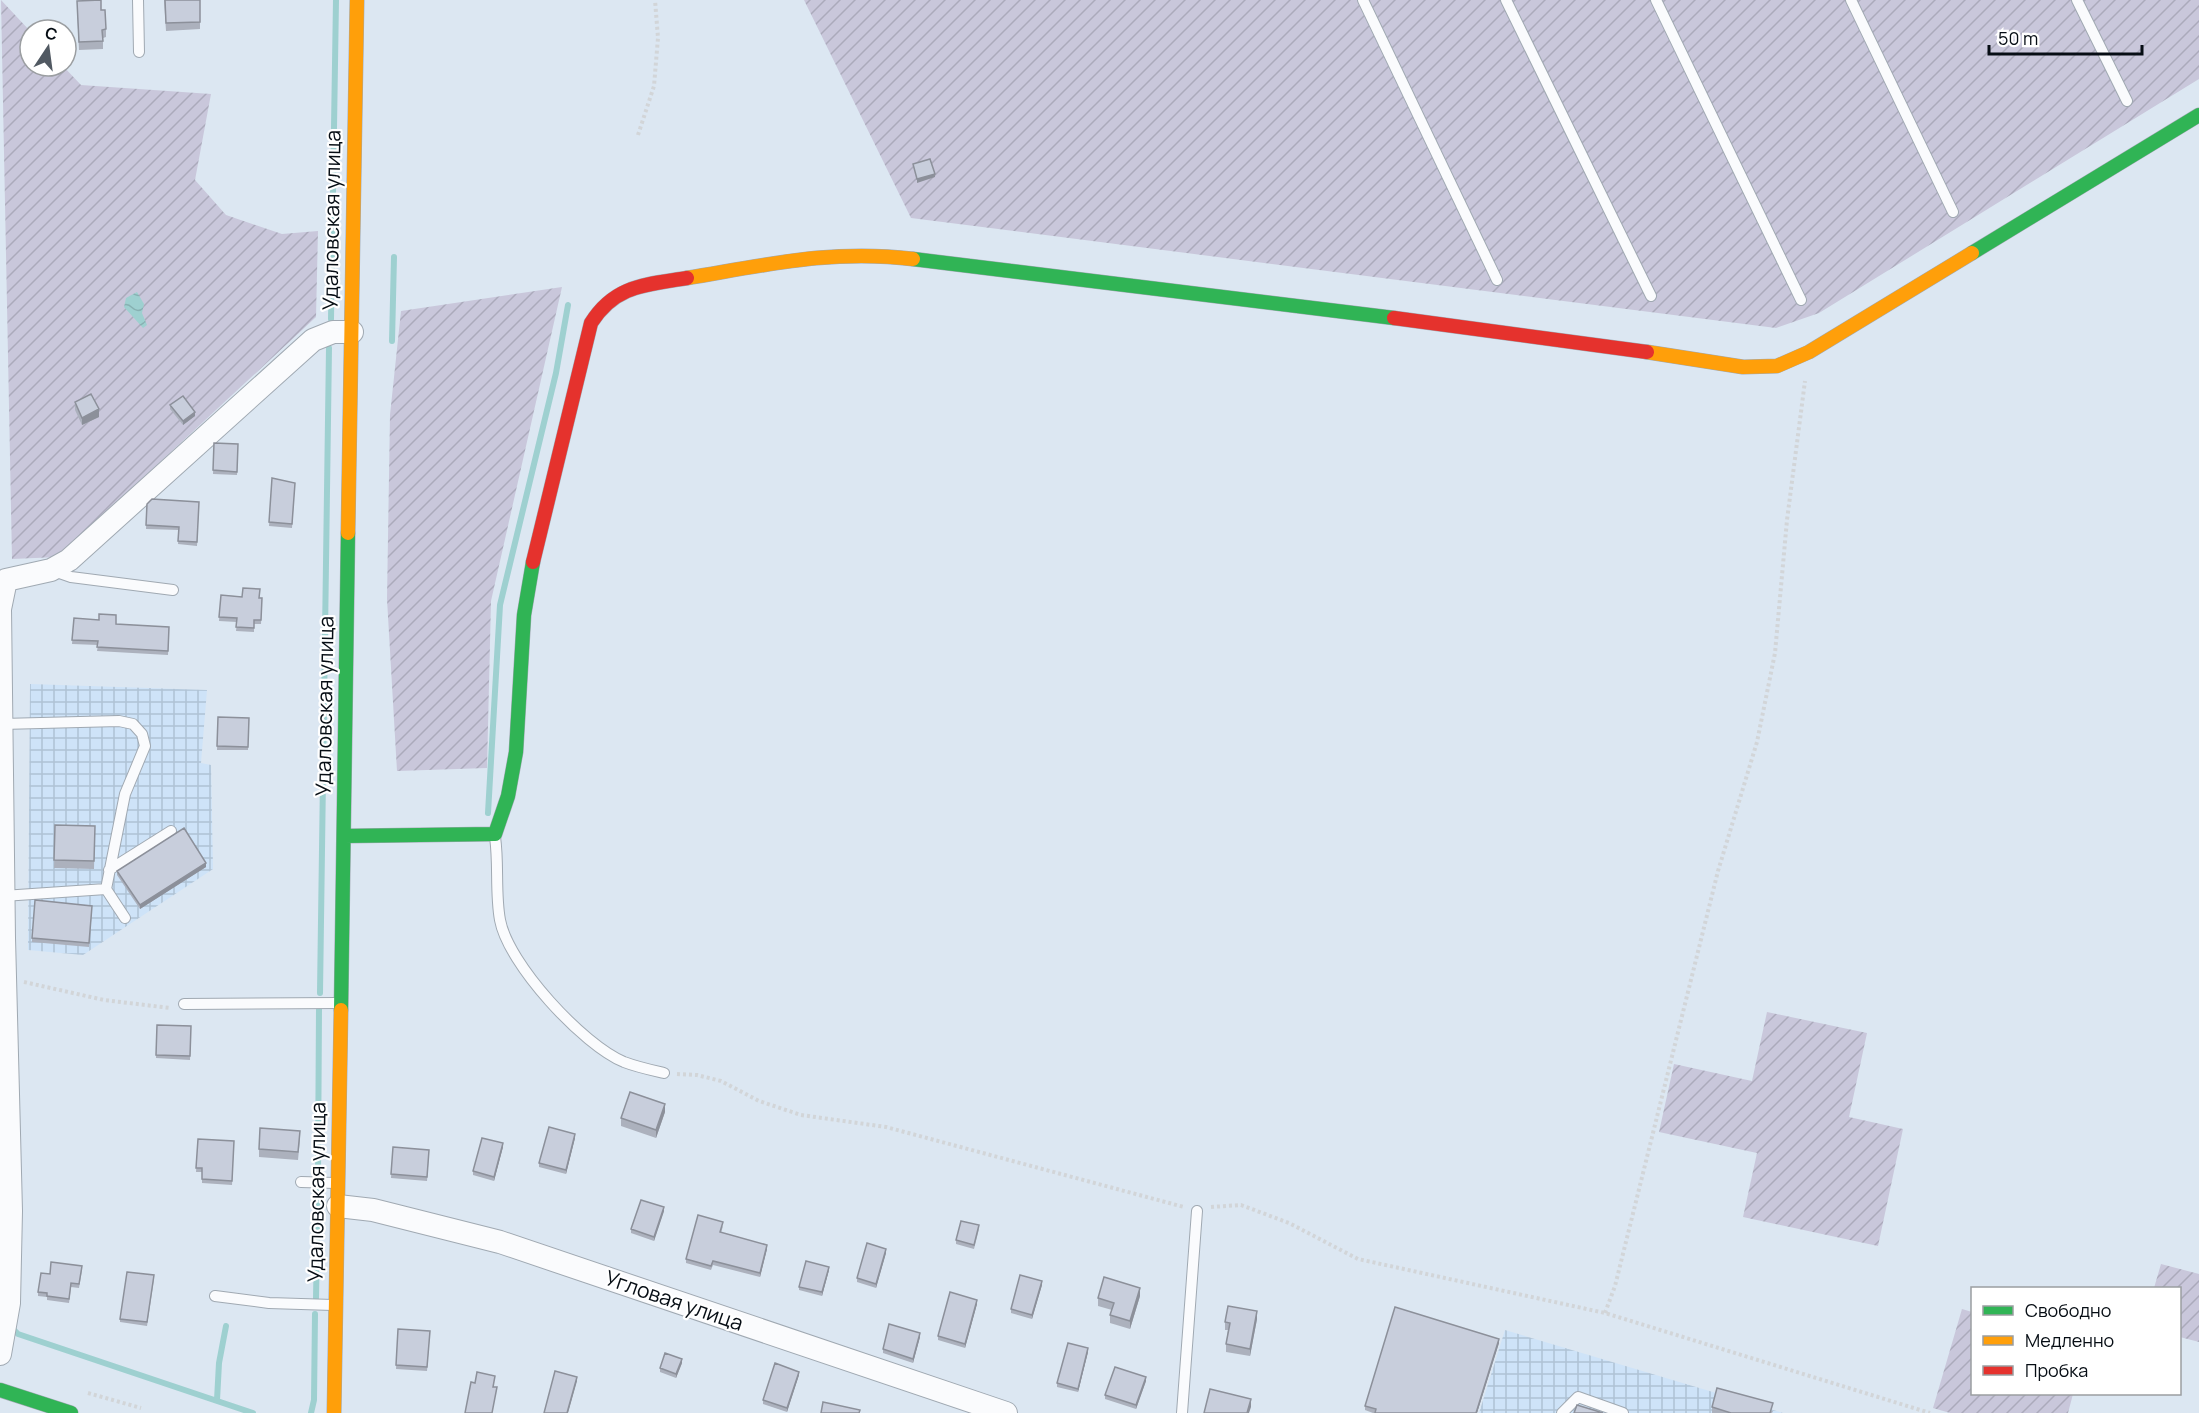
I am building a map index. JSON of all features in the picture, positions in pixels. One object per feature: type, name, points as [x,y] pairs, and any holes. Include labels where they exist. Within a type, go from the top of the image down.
[{"type":"street","name":"Удаловская улица","points":[[334,1413],[357,0]]},
{"type":"street","points":[[344,836],[495,834],[508,796],[515,764],[524,615],[534,555],[583,350],[591,323],[610,298],[644,285],[820,256],[870,254],[1566,339],[1743,367],[1777,366],[1809,352],[2199,115]]},
{"type":"street","points":[[0,1354],[9,1303],[11,1211],[4,972],[0,609],[6,580],[51,570],[69,560],[313,340],[333,332],[352,332]]},
{"type":"street","name":"Угловая улица","points":[[338,1206],[373,1210],[500,1242],[1006,1413]]},
{"type":"street","points":[[0,1390],[38,1408],[71,1413]]},
{"type":"lane","points":[[138,0],[139,52]]},
{"type":"lane","points":[[1363,0],[1497,280]]},
{"type":"lane","points":[[1506,0],[1652,296]]},
{"type":"lane","points":[[1656,0],[1801,300]]},
{"type":"lane","points":[[1851,0],[1953,212]]},
{"type":"lane","points":[[2077,0],[2127,101]]},
{"type":"lane","points":[[51,570],[71,577],[173,590]]},
{"type":"lane","points":[[2,724],[119,721],[133,723],[142,734],[145,746],[125,794],[106,890],[125,918]]},
{"type":"lane","points":[[110,870],[171,831]]},
{"type":"lane","points":[[495,834],[500,920],[520,962],[564,1018],[594,1044],[624,1062],[664,1073]]},
{"type":"lane","points":[[3,896],[106,890]]},
{"type":"lane","points":[[184,1004],[341,1003]]},
{"type":"lane","points":[[301,1182],[338,1183]]},
{"type":"lane","points":[[1182,1413],[1197,1211]]},
{"type":"lane","points":[[216,1296],[269,1303],[336,1305]]},
{"type":"lane","points":[[1562,1413],[1578,1397],[1623,1413]]},
{"type":"path","points":[[638,135],[654,86],[658,38],[655,0]]},
{"type":"path","points":[[1605,1313],[1615,1286],[1718,871],[1757,742],[1775,653],[1787,520],[1809,352]]},
{"type":"path","points":[[4,972],[37,986],[104,1000],[178,1008],[184,1004]]},
{"type":"path","points":[[664,1073],[697,1075],[722,1081],[759,1101],[801,1115],[886,1127],[1197,1211],[1216,1205],[1241,1205],[1289,1223],[1358,1259],[1605,1313],[1930,1413]]},
{"type":"shaded area","points":[[1,0],[18,18],[18,78],[74,78],[81,85],[211,94],[195,180],[226,215],[282,234],[318,231],[316,317],[58,557],[12,559]]},
{"type":"shaded area","points":[[804,0],[2199,0],[2199,79],[1819,313],[1776,328],[911,218]]},
{"type":"shaded area","points":[[562,287],[491,601],[487,768],[397,771],[387,599],[390,415],[401,311]]},
{"type":"shaded area","points":[[30,684],[207,690],[201,763],[211,765],[213,869],[83,955],[28,950]]},
{"type":"shaded area","points":[[1767,1012],[1867,1033],[1849,1117],[1903,1129],[1878,1246],[1743,1217],[1757,1153],[1659,1132],[1674,1064],[1752,1081]]},
{"type":"shaded area","points":[[2161,1264],[2199,1274],[2199,1342],[2181,1337],[2181,1287],[2154,1287]]},
{"type":"shaded area","points":[[1962,1309],[1971,1312],[1971,1395],[2073,1395],[2068,1413],[1950,1413],[1933,1408]]},
{"type":"shaded area","points":[[1505,1330],[1783,1413],[1479,1413]]},
{"type":"water","points":[[137,292],[144,304],[142,313],[147,325],[143,328],[124,307],[126,298]]},
{"type":"building","points":[[101,0],[101,10],[105,10],[106,29],[102,30],[103,41],[79,42],[77,1]]},
{"type":"building","points":[[165,0],[200,0],[200,22],[166,23]]},
{"type":"building","points":[[930,159],[935,174],[917,179],[913,164]]},
{"type":"building","points":[[91,394],[99,409],[82,418],[75,402]]},
{"type":"building","points":[[183,396],[195,412],[183,421],[170,405]]},
{"type":"building","points":[[214,443],[238,444],[237,472],[213,470]]},
{"type":"building","points":[[272,478],[295,483],[292,524],[269,522]]},
{"type":"building","points":[[152,499],[199,502],[197,542],[178,541],[179,527],[146,525],[147,504]]},
{"type":"building","points":[[243,588],[260,589],[261,620],[254,620],[254,628],[236,627],[237,618],[219,617],[221,595],[242,597]]},
{"type":"building","points":[[99,614],[116,615],[116,624],[169,627],[168,651],[97,647],[98,641],[72,640],[74,618],[99,620]]},
{"type":"building","points":[[218,717],[249,718],[248,747],[217,746]]},
{"type":"building","points":[[55,825],[95,826],[94,861],[54,860]]},
{"type":"building","points":[[184,828],[206,863],[140,905],[117,871]]},
{"type":"building","points":[[35,900],[92,906],[89,943],[32,938]]},
{"type":"building","points":[[157,1025],[191,1026],[190,1056],[156,1055]]},
{"type":"building","points":[[630,1092],[665,1104],[656,1130],[621,1118]]},
{"type":"building","points":[[549,1127],[575,1134],[566,1170],[539,1163]]},
{"type":"building","points":[[260,1128],[300,1131],[298,1152],[259,1149]]},
{"type":"building","points":[[482,1138],[503,1143],[494,1177],[473,1171]]},
{"type":"building","points":[[198,1139],[234,1141],[232,1181],[202,1179],[202,1168],[196,1168]]},
{"type":"building","points":[[393,1147],[429,1150],[427,1177],[391,1174]]},
{"type":"building","points":[[641,1200],[664,1207],[654,1237],[631,1229]]},
{"type":"building","points":[[698,1215],[723,1222],[720,1232],[767,1245],[760,1273],[713,1261],[711,1266],[686,1259]]},
{"type":"building","points":[[961,1221],[979,1225],[974,1245],[956,1240]]},
{"type":"building","points":[[867,1243],[886,1249],[876,1284],[857,1278]]},
{"type":"building","points":[[806,1261],[829,1267],[822,1292],[799,1287]]},
{"type":"building","points":[[51,1262],[82,1266],[79,1284],[71,1283],[69,1299],[47,1296],[47,1293],[38,1292],[41,1273],[50,1274]]},
{"type":"building","points":[[127,1272],[154,1275],[147,1322],[120,1319]]},
{"type":"building","points":[[1020,1275],[1042,1281],[1032,1315],[1011,1309]]},
{"type":"building","points":[[1104,1277],[1140,1288],[1130,1321],[1110,1315],[1114,1303],[1098,1298]]},
{"type":"building","points":[[950,1292],[977,1300],[965,1344],[938,1336]]},
{"type":"building","points":[[1228,1306],[1257,1311],[1250,1349],[1226,1344],[1230,1323],[1225,1322]]},
{"type":"building","points":[[1395,1307],[1499,1339],[1476,1413],[1375,1413],[1376,1409],[1365,1406]]},
{"type":"building","points":[[889,1324],[920,1333],[913,1359],[883,1349]]},
{"type":"building","points":[[398,1329],[430,1331],[427,1367],[396,1365]]},
{"type":"building","points":[[1068,1343],[1088,1348],[1078,1389],[1057,1383]]},
{"type":"building","points":[[665,1353],[682,1359],[676,1374],[660,1368]]},
{"type":"building","points":[[775,1363],[799,1372],[787,1408],[763,1400]]},
{"type":"building","points":[[1115,1367],[1146,1377],[1136,1405],[1105,1395]]},
{"type":"building","points":[[555,1371],[577,1377],[567,1413],[544,1413]]},
{"type":"building","points":[[477,1372],[495,1376],[493,1387],[497,1387],[492,1413],[465,1413],[471,1382],[475,1383]]},
{"type":"building","points":[[1717,1388],[1773,1403],[1770,1413],[1731,1413],[1712,1407]]},
{"type":"building","points":[[1210,1389],[1251,1399],[1247,1413],[1204,1413]]},
{"type":"building","points":[[823,1402],[860,1410],[859,1413],[821,1413]]},
{"type":"building","points":[[1577,1405],[1603,1413],[1574,1413]]},
{"type":"waterway","points":[[331,319],[336,0]]},
{"type":"waterway","points":[[392,341],[394,257]]},
{"type":"waterway","points":[[488,813],[500,605],[556,373],[568,305]]},
{"type":"waterway","points":[[320,993],[329,348]]},
{"type":"waterway","points":[[318,1173],[319,1009]]},
{"type":"waterway","points":[[316,1298],[318,1192]]},
{"type":"waterway","points":[[311,1413],[314,1400],[315,1314]]},
{"type":"waterway","points":[[217,1400],[219,1363],[226,1326]]},
{"type":"waterway","points":[[13,1329],[18,1334],[253,1413]]},
{"type":"traffic: fast","points":[[1972,253],[2199,115]]},
{"type":"traffic: fast","points":[[913,259],[1394,318]]},
{"type":"traffic: fast","points":[[341,1010],[348,533]]},
{"type":"traffic: fast","points":[[344,836],[495,834],[508,796],[516,752],[524,615],[533,562]]},
{"type":"traffic: fast","points":[[0,1390],[71,1413]]},
{"type":"traffic: slow","points":[[348,533],[357,0]]},
{"type":"traffic: slow","points":[[1647,352],[1743,367],[1777,366],[1809,352],[1972,253]]},
{"type":"traffic: slow","points":[[687,278],[827,257],[883,256],[913,259]]},
{"type":"traffic: slow","points":[[334,1413],[341,1010]]},
{"type":"traffic: jam","points":[[533,562],[591,323],[600,310],[621,294],[644,285],[687,278]]},
{"type":"traffic: jam","points":[[1394,318],[1647,352]]}]
